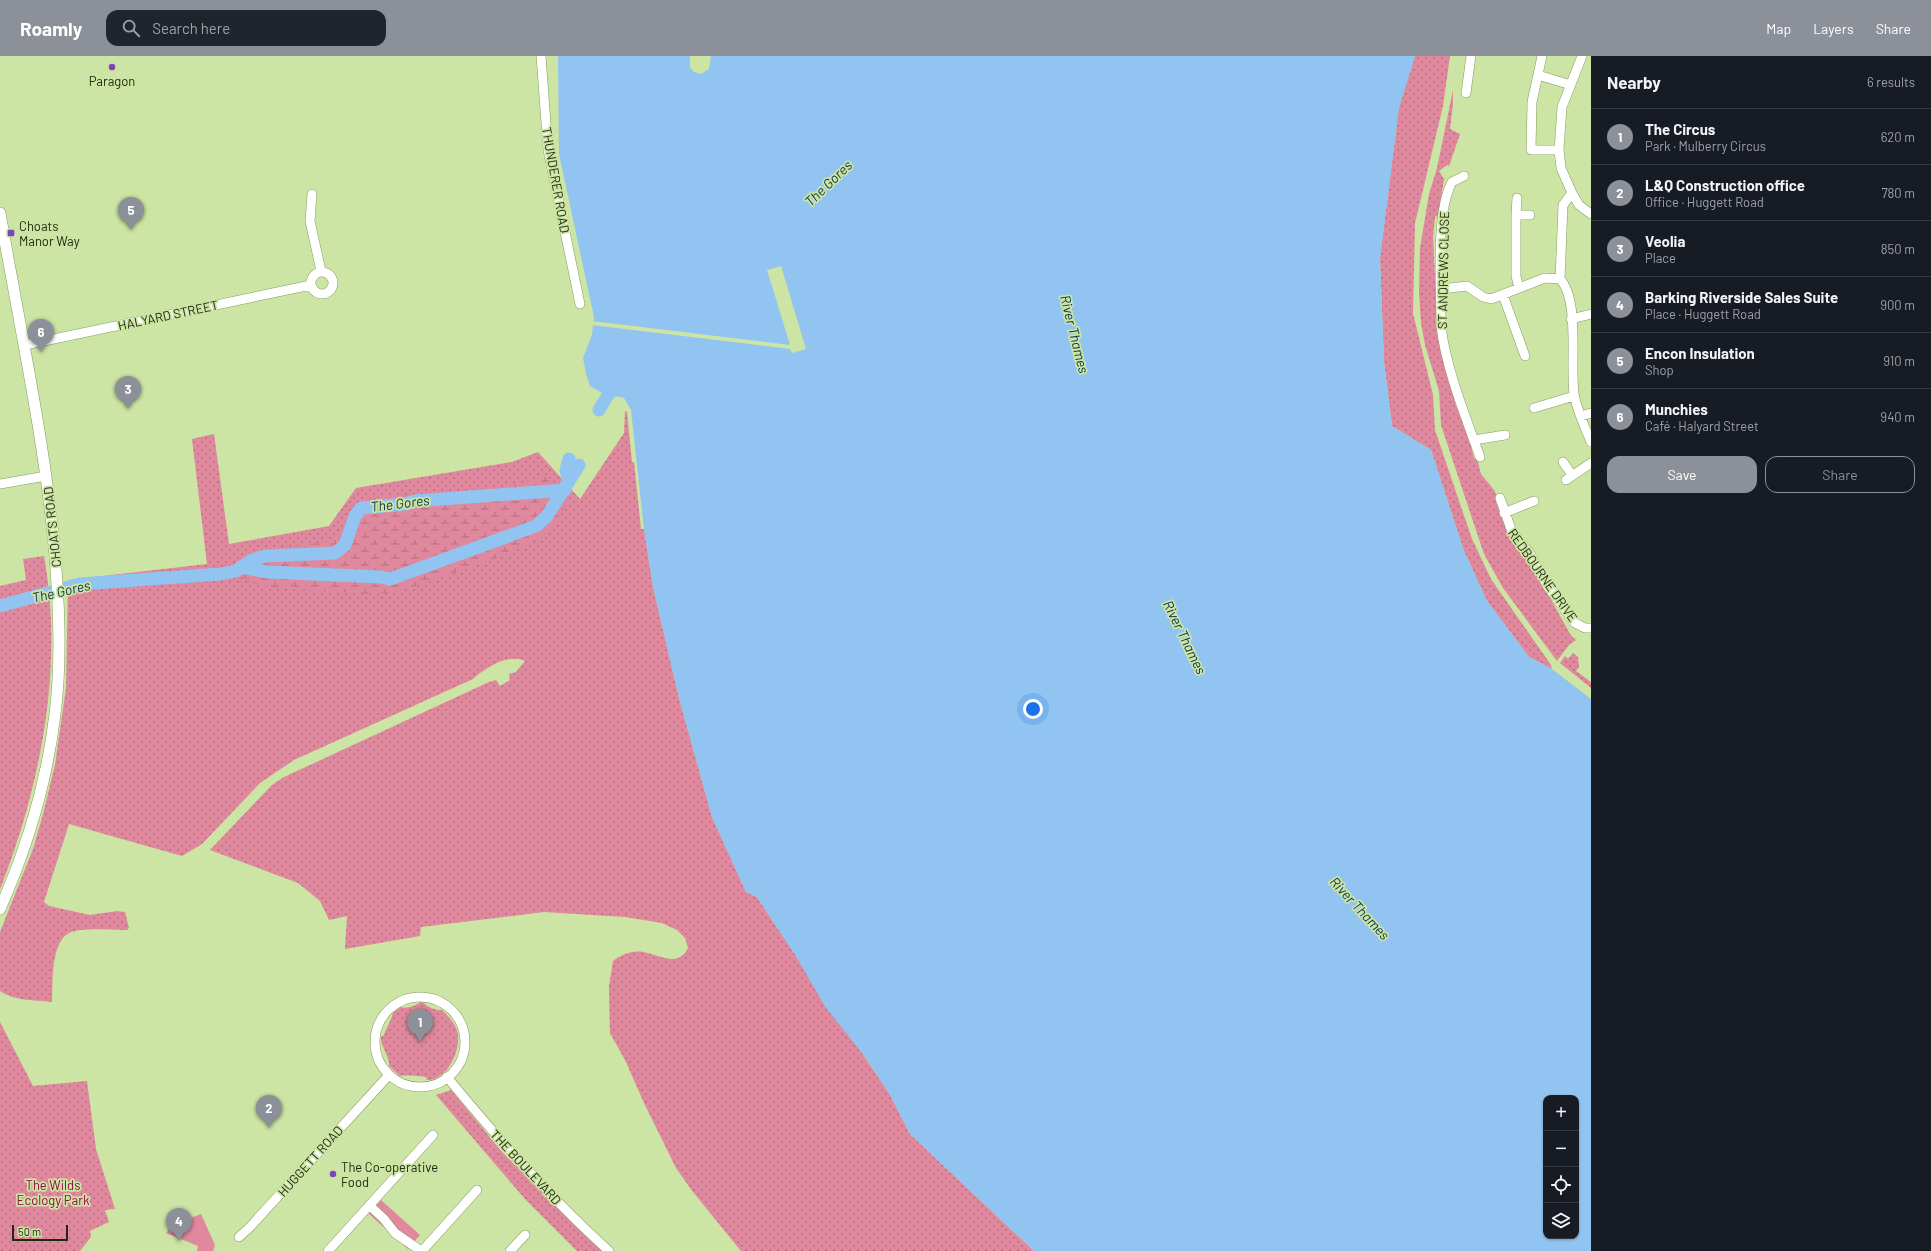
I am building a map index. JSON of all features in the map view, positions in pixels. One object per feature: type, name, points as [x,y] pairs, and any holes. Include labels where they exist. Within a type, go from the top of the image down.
[{"type":"street","name":"THUNDERER ROAD","points":[[541,56],[548,150],[580,304]]},
{"type":"street","points":[[1466,93],[1471,56]]},
{"type":"street","points":[[1542,56],[1532,102],[1531,150],[1558,150]]},
{"type":"street","points":[[1585,59],[1571,84],[1562,107],[1558,150],[1561,168],[1572,193],[1579,205],[1591,214]]},
{"type":"street","points":[[1538,75],[1571,84]]},
{"type":"street","name":"ST ANDREWS CLOSE","points":[[1464,176],[1452,182],[1445,198],[1441,226],[1440,289],[1442,336],[1480,456]]},
{"type":"street","points":[[1572,193],[1563,205],[1560,279],[1567,289],[1571,319],[1573,337],[1574,396],[1591,442]]},
{"type":"street","points":[[312,194],[310,221],[321,271]]},
{"type":"street","points":[[1517,198],[1516,276],[1519,288]]},
{"type":"street","name":"CHOATS ROAD","points":[[0,213],[4,255],[26,345],[46,476],[59,600],[59,644],[55,714],[42,787],[22,854],[0,909]]},
{"type":"street","points":[[1516,215],[1530,215]]},
{"type":"street","points":[[321,271],[328,273],[337,281],[332,288],[324,294],[317,293],[311,285],[314,274],[321,271]]},
{"type":"street","points":[[1440,289],[1467,286],[1488,299],[1503,295],[1545,278],[1560,279]]},
{"type":"street","name":"HALYARD STREET","points":[[26,345],[311,285]]},
{"type":"street","points":[[1503,295],[1525,356]]},
{"type":"street","points":[[1571,319],[1591,314]]},
{"type":"street","points":[[1534,408],[1574,396]]},
{"type":"street","points":[[1581,416],[1591,413]]},
{"type":"street","points":[[1474,440],[1505,436]]},
{"type":"street","points":[[1563,462],[1569,478],[1591,463]]},
{"type":"street","points":[[0,484],[46,476]]},
{"type":"street","name":"REDBOURNE DRIVE","points":[[1500,498],[1504,513],[1513,534],[1529,552],[1548,587],[1567,610],[1575,623],[1585,628],[1591,628]]},
{"type":"street","name":"REDBOURNE DRIVE","points":[[1504,513],[1534,501]]},
{"type":"street","points":[[422,997],[436,1000],[449,1008],[457,1018],[463,1030],[464,1043],[462,1056],[456,1068],[447,1077],[436,1084],[424,1087],[411,1086],[399,1082],[389,1075],[381,1064],[376,1052],[375,1039],[378,1026],[384,1014],[394,1005],[407,999],[422,997]]},
{"type":"street","name":"HUGGETT ROAD","points":[[239,1237],[249,1228],[389,1075]]},
{"type":"street","name":"THE BOULEVARD","points":[[447,1077],[510,1152],[572,1216],[609,1251]]},
{"type":"street","points":[[328,1251],[433,1135]]},
{"type":"street","points":[[369,1205],[384,1218],[395,1233],[422,1251],[477,1190]]},
{"type":"street","points":[[510,1251],[525,1235]]},
{"type":"green space","points":[[1415,56],[1450,56],[1443,106],[1415,223],[1413,313],[1433,395],[1435,430],[1472,539],[1491,579],[1551,665],[1552,669],[1529,657],[1487,601],[1464,551],[1431,450],[1392,426],[1384,362],[1380,258],[1399,107]]},
{"type":"green space","points":[[1453,90],[1450,129],[1460,134],[1449,166],[1447,165],[1439,171],[1444,179],[1438,215],[1435,217],[1433,237],[1438,337],[1456,406],[1468,432],[1474,459],[1477,459],[1481,474],[1494,490],[1497,497],[1495,499],[1509,537],[1529,560],[1570,634],[1576,640],[1569,645],[1557,661],[1503,588],[1484,554],[1441,425],[1439,391],[1425,345],[1421,323],[1419,292],[1420,248],[1429,194],[1437,168]]},
{"type":"green space","points":[[625,411],[627,412],[632,462],[634,462],[641,529],[644,529],[653,587],[679,698],[712,817],[746,892],[757,897],[889,1093],[910,1134],[1034,1251],[741,1251],[693,1192],[676,1168],[644,1103],[626,1062],[610,1033],[609,986],[613,961],[631,952],[643,952],[668,959],[679,957],[684,954],[688,948],[685,938],[677,930],[662,923],[625,917],[544,912],[421,927],[420,936],[345,949],[347,916],[329,920],[320,901],[298,883],[210,850],[272,785],[284,777],[489,682],[496,680],[500,686],[510,680],[509,674],[516,672],[525,661],[519,659],[505,660],[491,666],[473,679],[294,760],[260,783],[202,844],[182,856],[69,824],[44,902],[49,906],[90,915],[117,911],[125,912],[129,928],[127,930],[97,929],[74,931],[63,938],[58,945],[54,964],[52,1002],[12,997],[0,991],[0,932],[33,849],[55,765],[66,688],[68,580],[207,564],[192,439],[214,434],[229,544],[329,526],[356,488],[512,462],[538,452],[580,499],[624,433]]},
{"type":"green space","points":[[541,474],[565,490],[568,500],[558,521],[539,539],[510,553],[405,590],[376,594],[270,588],[246,579],[236,571],[238,565],[251,554],[335,540],[346,527],[361,499],[493,489],[530,481]]},
{"type":"green space","points":[[44,556],[50,598],[51,640],[50,683],[45,725],[27,809],[0,889],[0,586],[26,580],[23,559]]},
{"type":"green space","points":[[1573,653],[1578,657],[1579,667],[1576,671],[1591,682],[1591,688],[1560,663],[1565,656],[1568,659]]},
{"type":"green space","points":[[420,1002],[432,1008],[442,1010],[454,1024],[458,1037],[456,1052],[449,1067],[437,1078],[430,1080],[423,1077],[400,1076],[389,1066],[381,1040],[393,1012],[401,1007],[411,1007]]},
{"type":"green space","name":"The Wilds Ecology Park","points":[[0,1022],[33,1086],[87,1081],[96,1149],[115,1209],[105,1210],[109,1222],[90,1231],[91,1237],[80,1251],[0,1251]]},
{"type":"green space","points":[[451,1090],[503,1153],[602,1251],[577,1251],[525,1199],[436,1095]]},
{"type":"green space","points":[[381,1200],[420,1235],[408,1249],[369,1214]]},
{"type":"green space","points":[[201,1214],[215,1245],[213,1251],[197,1251],[198,1246],[166,1233],[171,1226]]},
{"type":"water","name":"River Thames","points":[[558,56],[1415,56],[1399,108],[1380,258],[1384,362],[1392,426],[1431,450],[1464,551],[1487,601],[1529,657],[1552,669],[1591,699],[1591,1251],[1034,1251],[910,1134],[889,1093],[863,1054],[826,1008],[794,953],[757,897],[746,892],[712,817],[679,698],[653,587],[644,529],[631,410],[624,398],[602,393],[590,386],[586,374],[583,358],[592,335],[594,317],[559,154]]},
{"type":"pier","points":[[690,56],[711,56],[709,69],[701,74],[694,72],[690,67]]},
{"type":"pier","points":[[781,266],[806,349],[792,353],[790,349],[591,325],[592,321],[790,345],[767,270]]},
{"type":"waterway","name":"The Gores","points":[[599,410],[608,395],[620,383]]},
{"type":"waterway","name":"The Gores","points":[[569,459],[566,470],[569,482]]},
{"type":"waterway","name":"The Gores","points":[[241,567],[267,572],[381,577],[390,579],[536,526],[547,516],[579,465]]},
{"type":"waterway","name":"The Gores","points":[[0,606],[80,584],[221,574],[236,571],[252,560],[265,556],[335,553],[345,545],[355,516],[361,508],[406,504],[415,501],[565,490]]},
{"type":"place","name":"Paragon","points":[[112,67]]},
{"type":"place","name":"Encon Insulation","points":[[131,230]]},
{"type":"place","name":"Choats Manor Way","points":[[11,233]]},
{"type":"place","name":"Munchies","points":[[41,352]]},
{"type":"place","name":"Veolia","points":[[128,409]]},
{"type":"place","name":"The Circus","points":[[420,1042]]},
{"type":"place","name":"L&Q Construction office","points":[[269,1128]]},
{"type":"place","name":"The Co-operative Food","points":[[333,1174]]},
{"type":"place","name":"Barking Riverside Sales Suite","points":[[179,1241]]}]
